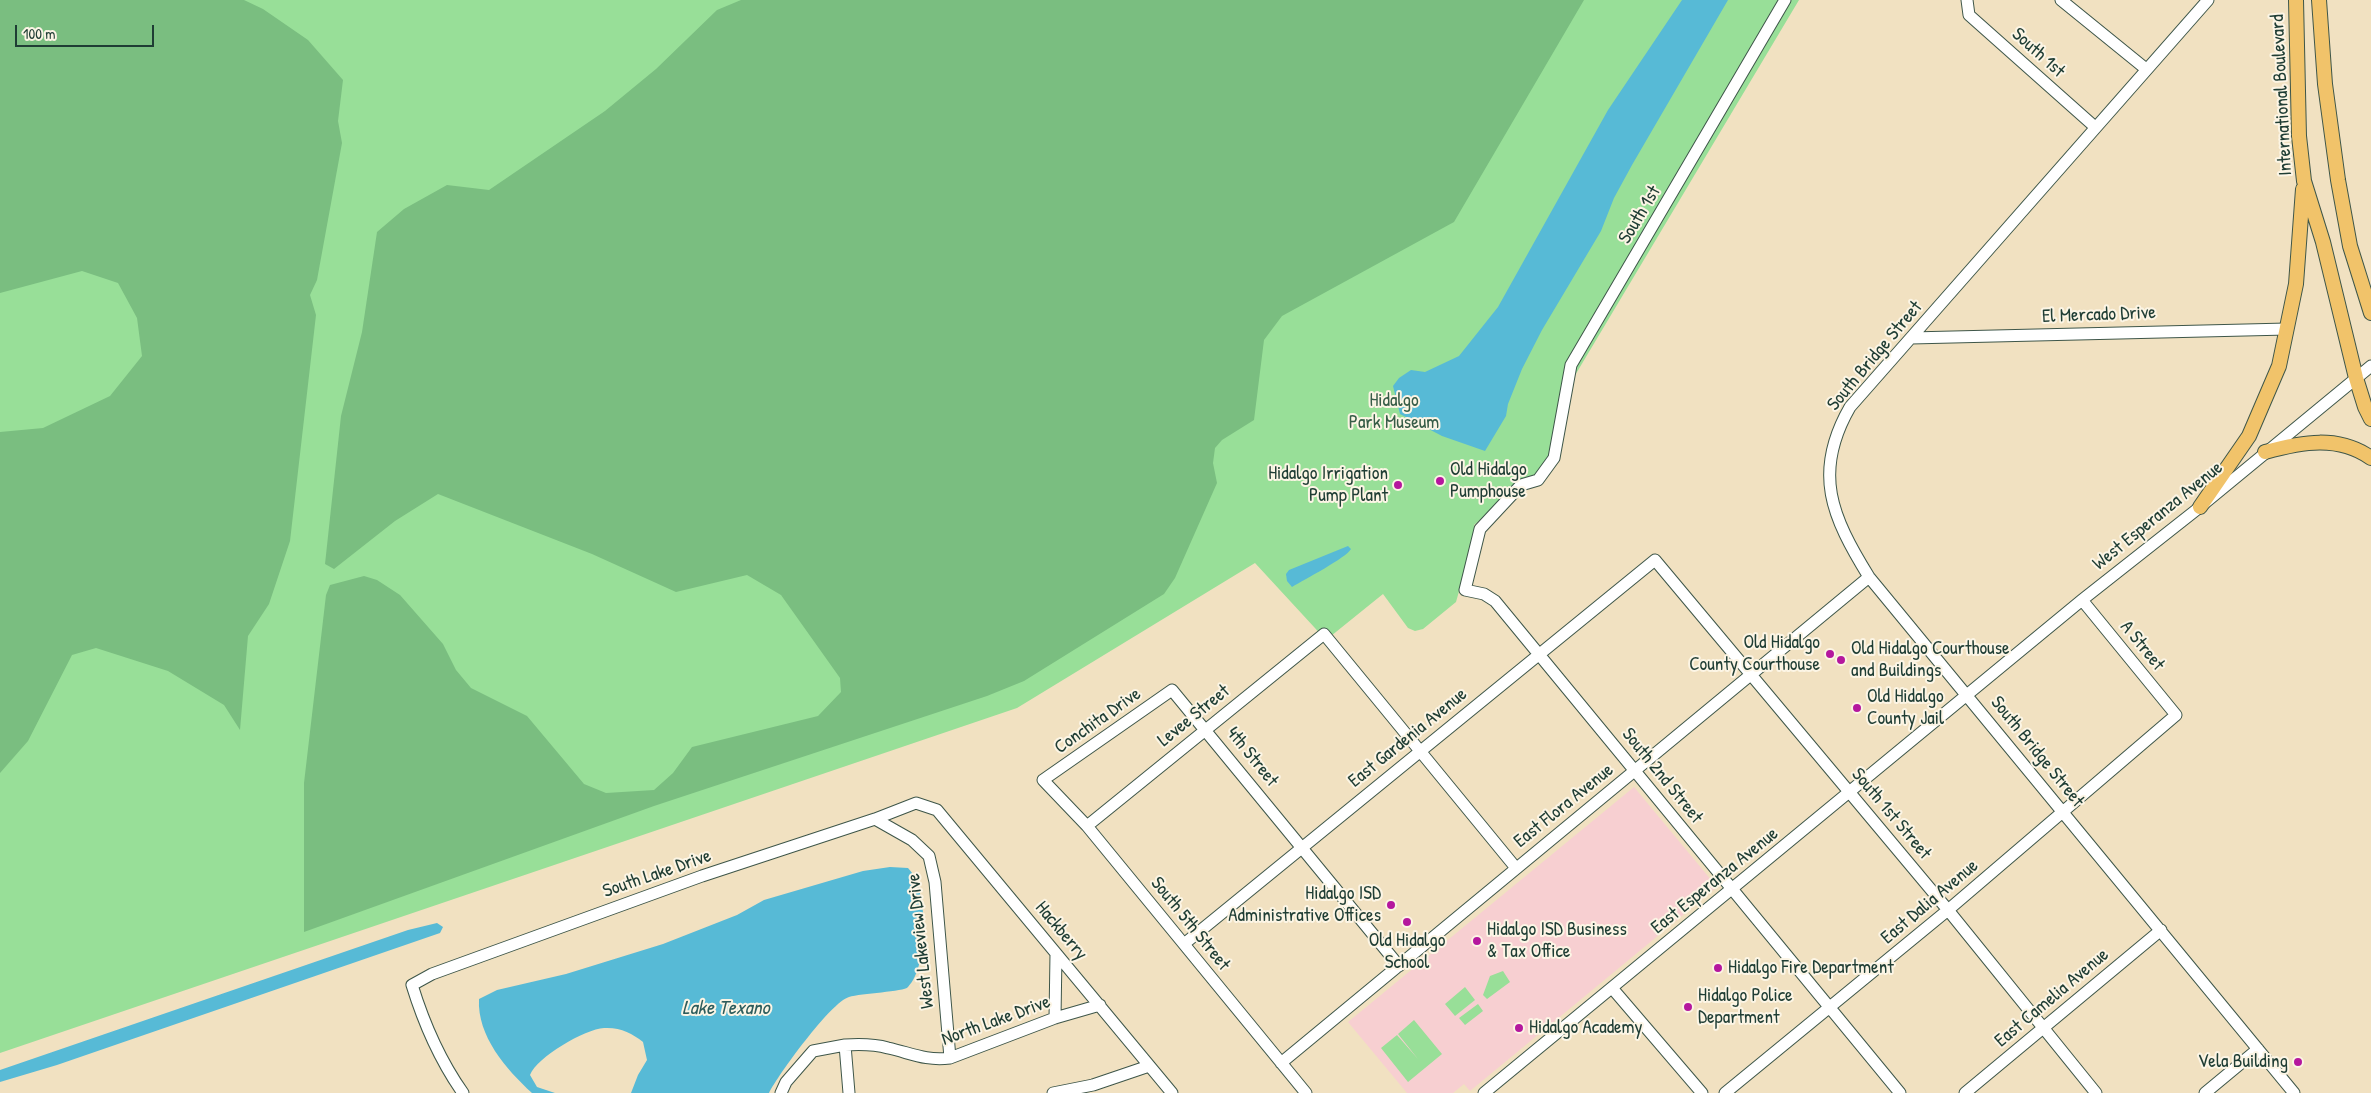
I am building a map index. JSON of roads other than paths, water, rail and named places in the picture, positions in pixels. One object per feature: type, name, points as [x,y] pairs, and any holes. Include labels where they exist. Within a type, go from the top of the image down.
[{"type":"main road","name":"International Boulevard","points":[[2296,0],[2299,136],[2304,181],[2323,242],[2356,378],[2365,407],[2371,419]]},
{"type":"main road","points":[[2319,0],[2325,84],[2338,180],[2350,246],[2371,313]]},
{"type":"main road","points":[[2200,507],[2248,436],[2279,366],[2296,284],[2304,181]]},
{"type":"main road","points":[[2265,452],[2296,444],[2320,442],[2345,446],[2371,458]]},
{"type":"street","name":"South 1st","points":[[1521,485],[1538,480],[1554,458],[1571,365],[1785,0]]},
{"type":"street","name":"South 1st","points":[[1967,0],[1969,15],[2095,127]]},
{"type":"street","points":[[2061,0],[2146,70]]},
{"type":"street","name":"South Bridge Street","points":[[2208,0],[1850,407],[1838,428],[1830,455],[1829,479],[1833,505],[1850,545],[1869,577],[2294,1093]]},
{"type":"street","name":"El Mercado Drive","points":[[1912,338],[2287,329]]},
{"type":"street","name":"West Esperanza Avenue","points":[[1968,695],[2371,366]]},
{"type":"street","name":"South 2nd Street","points":[[1521,485],[1480,529],[1465,590],[1491,598],[1636,770],[1731,890],[1900,1093]]},
{"type":"street","name":"East Gardenia Avenue","points":[[1184,944],[1655,560]]},
{"type":"street","name":"South 1st Street","points":[[1655,560],[1752,673],[2096,1093]]},
{"type":"street","name":"East Flora Avenue","points":[[1281,1063],[1869,577]]},
{"type":"street","name":"A Street","points":[[2082,600],[2176,715]]},
{"type":"street","name":"Levee Street","points":[[1087,826],[1324,634],[1420,751]]},
{"type":"street","name":"4th Street","points":[[1172,690],[1399,966]]},
{"type":"street","name":"Conchita Drive","points":[[1043,780],[1172,690]]},
{"type":"street","name":"East Esperanza Avenue","points":[[1484,1093],[1499,1088],[1612,988],[1968,695]]},
{"type":"street","name":"East Dalia Avenue","points":[[1725,1093],[2064,813],[2176,715]]},
{"type":"street","points":[[1420,751],[1516,868]]},
{"type":"street","name":"South 5th Street","points":[[1043,780],[1087,826],[1306,1093]]},
{"type":"street","name":"South Lake Drive","points":[[463,1093],[445,1068],[427,1031],[412,984],[432,974],[600,912],[875,820],[916,803]]},
{"type":"street","name":"Hackberry","points":[[916,803],[937,810],[1172,1093]]},
{"type":"street","name":"West Lakeview Drive","points":[[875,820],[912,840],[929,856],[935,882],[950,1058]]},
{"type":"street","name":"East Camelia Avenue","points":[[1965,1093],[2160,930]]},
{"type":"street","points":[[1055,1018],[1056,954]]},
{"type":"street","points":[[1612,988],[1702,1093]]},
{"type":"street","name":"North Lake Drive","points":[[781,1093],[786,1082],[813,1051],[845,1045],[864,1044],[888,1047],[933,1060],[950,1058],[1055,1018],[1100,1005]]},
{"type":"street","points":[[845,1045],[849,1093]]},
{"type":"street","points":[[2205,1093],[2258,1049]]},
{"type":"street","points":[[1053,1093],[1093,1085],[1149,1066]]},
{"type":"water","points":[[1682,0],[1728,0],[1632,165],[1614,198],[1601,231],[1542,330],[1522,369],[1508,404],[1506,416],[1485,451],[1442,436],[1400,414],[1393,386],[1399,378],[1411,370],[1425,372],[1459,356],[1498,307],[1608,110]]},
{"type":"water","points":[[1348,546],[1351,549],[1348,553],[1315,574],[1292,587],[1287,581],[1286,574],[1289,570]]},
{"type":"water","name":"Lake Texano","points":[[890,867],[908,868],[915,878],[920,892],[923,909],[923,946],[915,977],[905,989],[849,997],[841,1002],[806,1040],[769,1093],[631,1093],[638,1075],[647,1060],[643,1042],[625,1031],[615,1028],[604,1028],[585,1033],[562,1045],[542,1060],[530,1075],[537,1087],[555,1093],[532,1093],[503,1062],[488,1039],[480,1013],[479,999],[497,990],[566,974],[663,944],[737,915],[764,900],[863,871]]},
{"type":"water","points":[[437,923],[443,927],[440,933],[57,1065],[0,1082],[0,1070],[408,930]]},
{"type":"place","name":"Old Hidalgo Pumphouse","points":[[1440,481]]},
{"type":"place","name":"Hidalgo Irrigation Pump Plant","points":[[1398,485]]},
{"type":"place","name":"Old Hidalgo County Courthouse","points":[[1830,654]]},
{"type":"place","name":"Old Hidalgo Courthouse and Buildings","points":[[1841,660]]},
{"type":"place","name":"Old Hidalgo County Jail","points":[[1857,708]]},
{"type":"place","name":"Hidalgo ISD Administrative Offices","points":[[1391,905]]},
{"type":"place","name":"Old Hidalgo School","points":[[1407,922]]},
{"type":"place","name":"Hidalgo ISD Business & Tax Office","points":[[1477,941]]},
{"type":"place","name":"Hidalgo Fire Department","points":[[1718,968]]},
{"type":"place","name":"Hidalgo Police Department","points":[[1688,1007]]},
{"type":"place","name":"Hidalgo Academy","points":[[1519,1028]]},
{"type":"place","name":"Vela Building","points":[[2298,1062]]},
{"type":"park label","name":"Hidalgo Park Museum","points":[[1394,412]]}]
